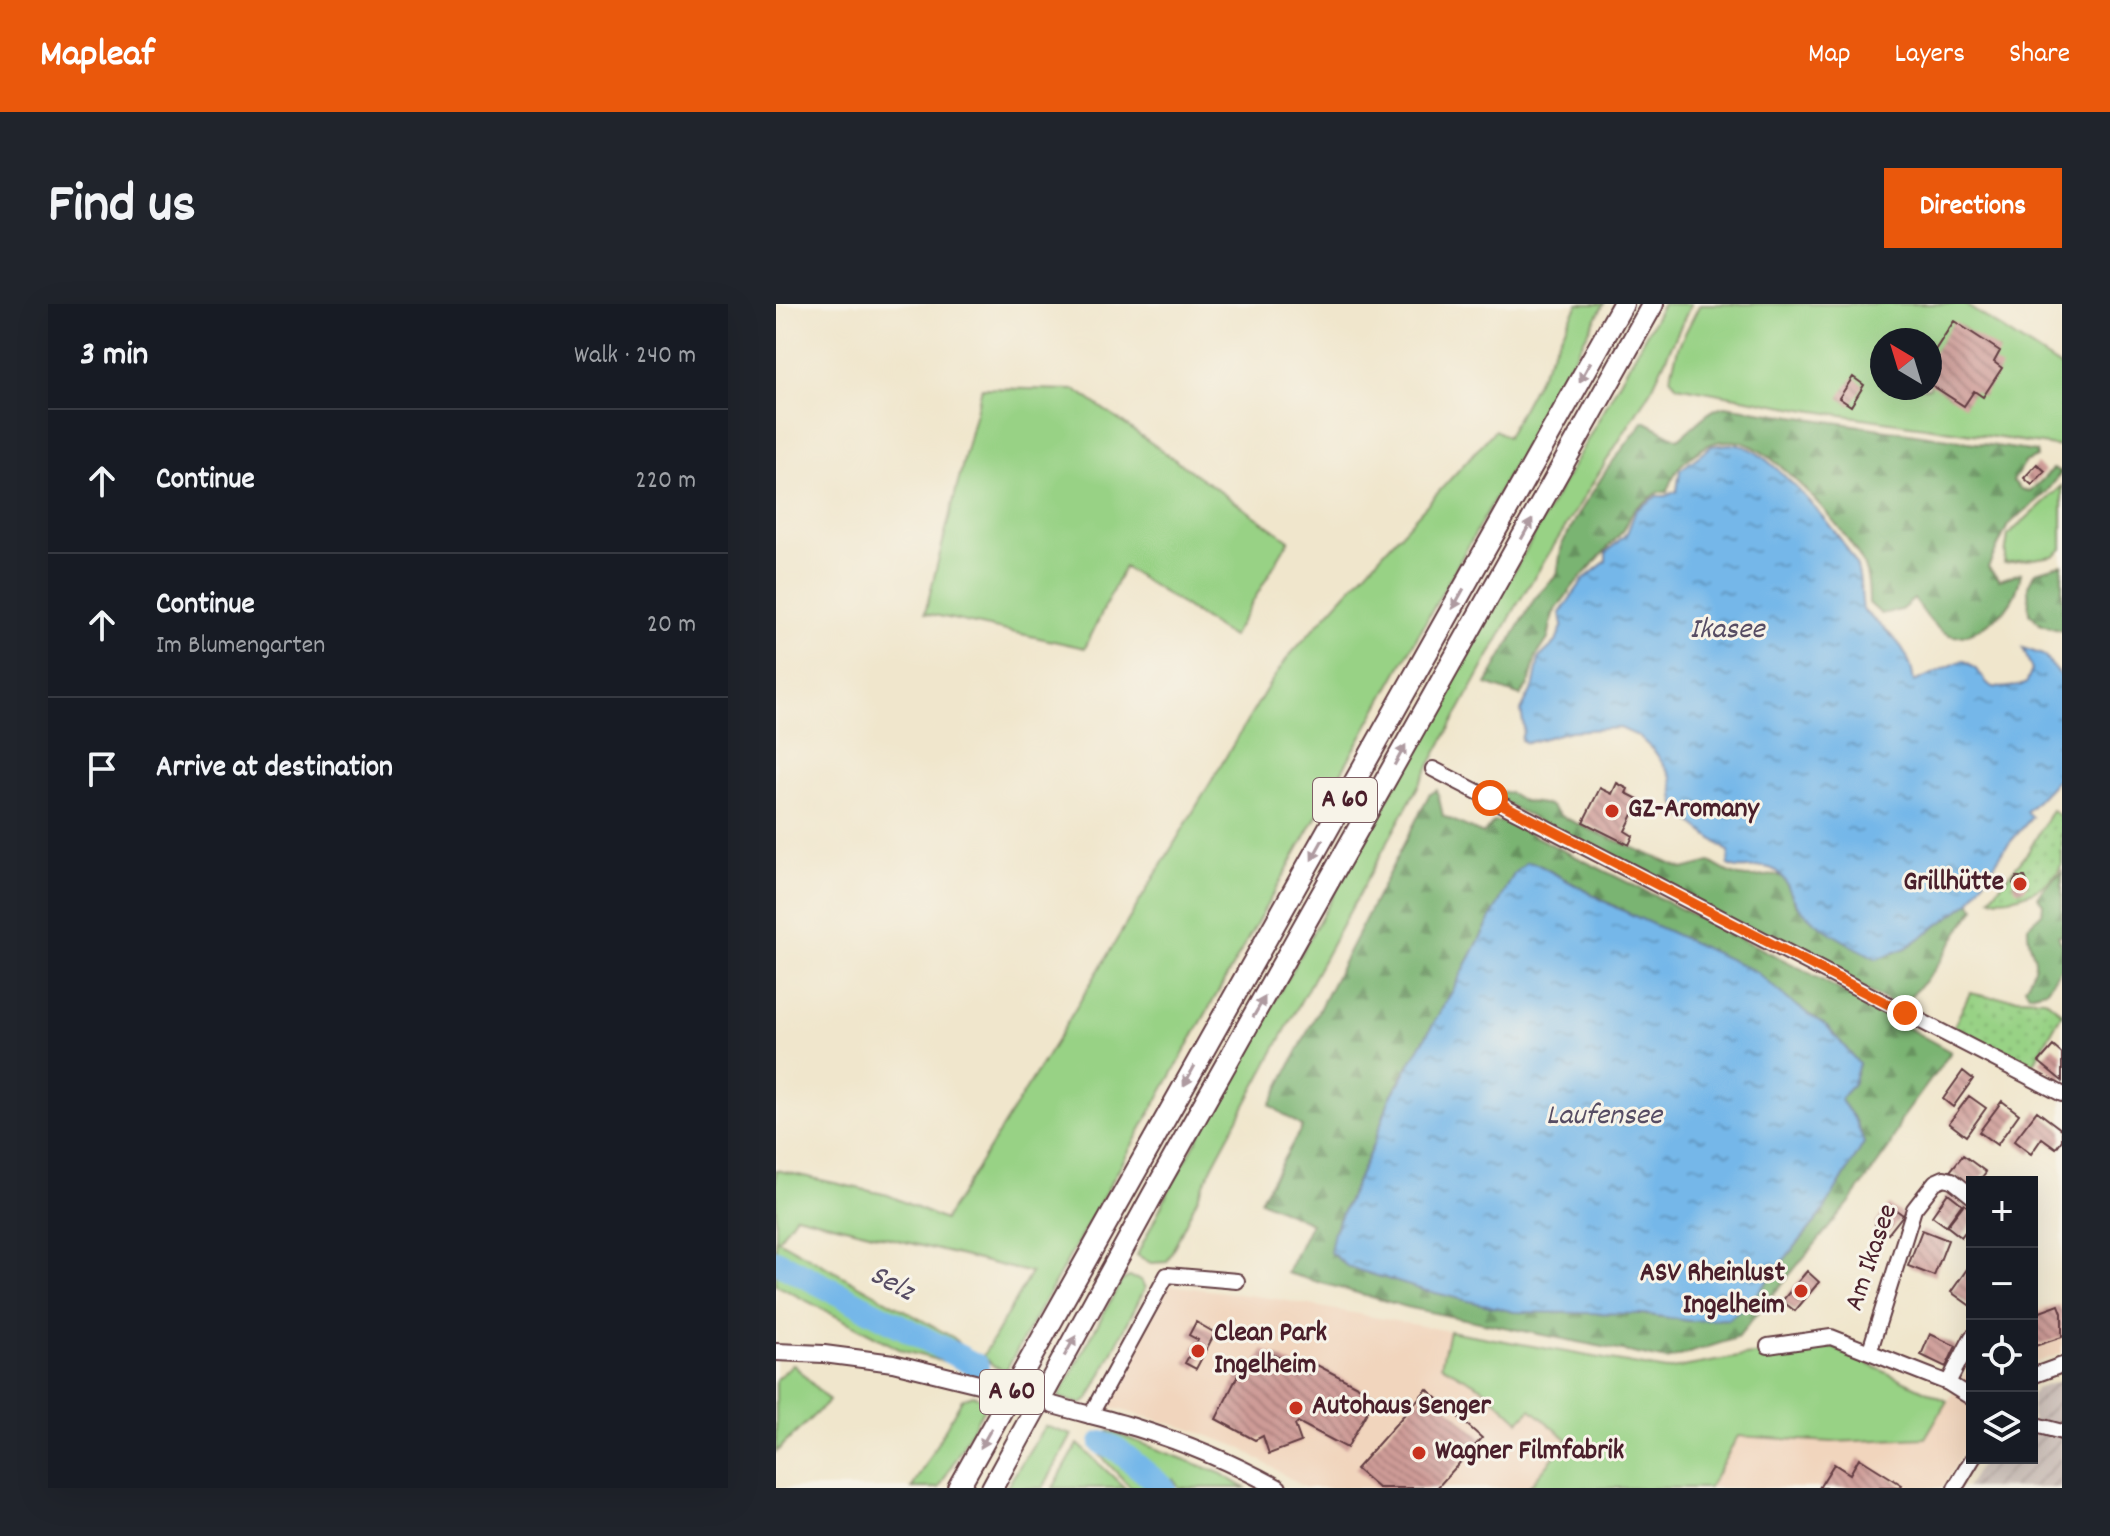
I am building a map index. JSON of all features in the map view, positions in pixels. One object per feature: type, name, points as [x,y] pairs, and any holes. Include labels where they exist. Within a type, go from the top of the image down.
[{"type":"highway","name":"A 60","points":[[958,1488],[1623,304]]},
{"type":"highway","name":"A 60","points":[[992,1488],[1152,1196],[1653,304]]},
{"type":"main road","points":[[776,1352],[824,1354],[893,1363],[995,1388]]},
{"type":"main road","points":[[1053,1405],[1135,1427],[1186,1445],[1229,1462],[1278,1488]]},
{"type":"street","points":[[1433,769],[2062,1094]]},
{"type":"street","name":"Am Ikasee","points":[[1870,1350],[1914,1209],[1935,1182],[1944,1178],[1952,1180],[1966,1191]]},
{"type":"street","points":[[1090,1416],[1167,1275],[1237,1281]]},
{"type":"street","name":"Am Ikasee","points":[[1768,1346],[1831,1337],[1948,1383],[1966,1394]]},
{"type":"street","points":[[1948,1383],[1966,1348]]},
{"type":"street","points":[[2038,1374],[2062,1365]]},
{"type":"street","points":[[2038,1426],[2062,1432]]},
{"type":"street","points":[[1955,1488],[1969,1464]]},
{"type":"shaded area","points":[[1170,1285],[1277,1299],[1449,1331],[1441,1365],[1483,1388],[1519,1420],[1530,1409],[1568,1441],[1528,1488],[1305,1488],[1239,1447],[1187,1428],[1110,1407],[1105,1400]]},
{"type":"shaded area","points":[[2062,1304],[2062,1353],[2038,1362],[2038,1320],[2038,1309]]},
{"type":"shaded area","points":[[1966,1373],[1966,1448],[1942,1488],[1709,1488],[1737,1436],[1832,1442],[1925,1438]]},
{"type":"shaded area","points":[[2062,1380],[2062,1488],[1966,1488],[1981,1464],[2038,1464],[2038,1388]]},
{"type":"green space","points":[[1578,304],[1604,304],[1006,1370],[994,1366],[983,1356],[1031,1273],[796,1215],[778,1240],[954,1338],[977,1366],[971,1368],[903,1351],[776,1285],[776,1170],[888,1195],[944,1220],[1055,1043],[1288,657],[1495,430],[1507,437]]},
{"type":"green space","points":[[1663,304],[1691,304],[1653,386],[1517,605],[1213,1165],[1167,1262],[1151,1263],[1137,1255],[1169,1190]]},
{"type":"green space","points":[[1700,304],[1964,304],[2062,368],[2062,447],[1808,410],[1677,386],[1670,378],[1679,345]]},
{"type":"green space","points":[[982,388],[1076,390],[1289,540],[1232,637],[1124,567],[1085,648],[925,613]]},
{"type":"green space","points":[[1725,406],[2036,452],[2037,457],[2025,462],[2013,481],[2021,489],[2030,492],[2053,469],[2062,472],[2045,494],[2008,525],[1988,567],[1999,580],[2021,573],[2010,603],[1982,627],[1960,636],[1941,631],[1914,599],[1901,610],[1881,614],[1869,603],[1867,579],[1859,556],[1808,493],[1761,451],[1734,441],[1719,442],[1683,463],[1667,492],[1659,492],[1634,509],[1624,530],[1574,585],[1553,614],[1548,639],[1536,657],[1530,681],[1521,696],[1486,684],[1535,598],[1557,575],[1562,544],[1580,512],[1607,469],[1644,421],[1678,439],[1707,414]]},
{"type":"green space","points":[[2062,486],[2062,549],[2053,556],[2004,563],[2008,535]]},
{"type":"green space","points":[[2062,564],[2062,631],[2041,625],[2029,613],[2028,586],[2035,572]]},
{"type":"green space","points":[[1437,790],[1443,816],[1483,834],[1494,822],[1506,822],[1800,968],[1951,1052],[1901,1120],[1889,1148],[1850,1202],[1737,1338],[1667,1360],[1410,1308],[1287,1273],[1311,1223],[1260,1200],[1302,1127],[1270,1105],[1429,795]],"holes":[[[1537,864],[1791,1002],[1828,1027],[1859,1064],[1853,1084],[1840,1099],[1856,1121],[1864,1143],[1821,1215],[1751,1301],[1689,1321],[1374,1274],[1348,1267],[1334,1231],[1374,1143],[1390,1098],[1453,990],[1514,874]]]},
{"type":"green space","points":[[1498,791],[1510,793],[1523,801],[1549,805],[1561,816],[1683,869],[1710,862],[1741,876],[1784,877],[1796,905],[1906,948],[1970,902],[1976,908],[1932,973],[1899,1007],[1498,800]]},
{"type":"green space","points":[[2052,810],[2062,818],[2062,864],[2057,873],[2031,892],[2010,898],[1990,898],[2028,852]]},
{"type":"green space","points":[[2062,871],[2062,935],[2058,935],[2062,946],[2062,967],[2046,990],[2029,994],[2025,987],[2035,960],[2028,926],[2042,913],[2043,904],[2038,897],[2042,890]]},
{"type":"green space","points":[[1970,993],[1989,997],[2045,999],[2062,1013],[2029,1072],[1954,1026]]},
{"type":"green space","points":[[1129,1277],[1141,1280],[1145,1288],[1089,1399],[1082,1404],[1058,1398],[1121,1281]]},
{"type":"green space","points":[[1449,1331],[1666,1370],[1744,1356],[1832,1347],[1947,1401],[1925,1438],[1832,1442],[1738,1436],[1709,1488],[1528,1488],[1568,1440],[1531,1409],[1519,1421],[1483,1388],[1441,1365]]},
{"type":"green space","points":[[793,1364],[829,1401],[776,1452],[776,1380]]},
{"type":"green space","points":[[973,1395],[988,1401],[939,1488],[912,1488],[962,1399]]},
{"type":"green space","points":[[1045,1426],[1072,1435],[1043,1488],[1006,1488]]},
{"type":"green space","points":[[1109,1431],[1220,1473],[1245,1488],[1179,1488],[1173,1479],[1157,1488],[1131,1488],[1100,1455],[1098,1445]]},
{"type":"green space","points":[[1078,1444],[1125,1488],[1053,1488]]},
{"type":"water","name":"Ikasee","points":[[1730,444],[1748,448],[1775,467],[1840,538],[1857,567],[1863,610],[1903,649],[1914,682],[1963,660],[1992,686],[1999,688],[2026,684],[2032,670],[2023,648],[2043,655],[2062,677],[2062,775],[2026,812],[2032,817],[2005,848],[1970,902],[1906,948],[1877,959],[1816,923],[1796,903],[1784,879],[1776,871],[1764,867],[1728,865],[1729,852],[1682,815],[1675,802],[1672,777],[1655,752],[1638,736],[1620,728],[1570,731],[1527,743],[1521,740],[1524,728],[1521,711],[1534,685],[1539,658],[1556,642],[1563,624],[1560,613],[1584,579],[1606,561],[1606,553],[1627,533],[1636,510],[1657,496],[1677,491],[1680,470],[1712,446]]},
{"type":"water","name":"Laufensee","points":[[1527,862],[1537,864],[1615,907],[1755,971],[1791,1002],[1828,1027],[1859,1064],[1853,1084],[1840,1099],[1856,1121],[1864,1143],[1821,1215],[1751,1301],[1729,1319],[1689,1321],[1643,1314],[1514,1312],[1423,1290],[1348,1267],[1330,1252],[1334,1231],[1374,1143],[1390,1098],[1453,990],[1514,874]]},
{"type":"building","points":[[1954,321],[2000,351],[1994,362],[2002,368],[1983,397],[1974,391],[1964,406],[1942,392],[1942,340]]},
{"type":"building","points":[[1853,377],[1864,385],[1851,406],[1839,398]]},
{"type":"building","points":[[2037,464],[2045,471],[2032,485],[2024,478]]},
{"type":"building","name":"GZ-Aromany","points":[[1617,783],[1628,789],[1626,793],[1640,800],[1625,831],[1633,836],[1629,845],[1583,822],[1600,788],[1612,794]]},
{"type":"building","name":"Grillhütte","points":[[2017,877],[2025,877],[2028,884],[2024,890],[2016,890],[2013,883]]},
{"type":"building","points":[[2053,1046],[2062,1054],[2062,1081],[2039,1062]]},
{"type":"building","points":[[1963,1071],[1973,1079],[1953,1107],[1943,1099]]},
{"type":"building","points":[[1969,1096],[1986,1108],[1966,1136],[1949,1123]]},
{"type":"building","points":[[2002,1101],[2019,1114],[1997,1145],[1979,1132]]},
{"type":"building","points":[[2037,1111],[2062,1130],[2062,1140],[2056,1148],[2042,1138],[2031,1154],[2014,1141]]},
{"type":"building","points":[[1963,1155],[1986,1172],[1983,1176],[1966,1176],[1966,1183],[1950,1171]]},
{"type":"building","points":[[1948,1193],[1962,1204],[1946,1226],[1932,1216]]},
{"type":"building","points":[[1964,1204],[1966,1206],[1966,1231],[1961,1237],[1947,1226]]},
{"type":"building","points":[[1889,1205],[1903,1215],[1888,1234],[1875,1224]]},
{"type":"building","points":[[1922,1230],[1948,1240],[1934,1276],[1908,1266]]},
{"type":"building","name":"ASV Rheinlust Ingelheim","points":[[1807,1271],[1819,1282],[1795,1311],[1782,1301]]},
{"type":"building","points":[[1966,1271],[1966,1303],[1951,1292]]},
{"type":"building","points":[[2059,1305],[2062,1337],[2038,1345],[2038,1313]]},
{"type":"building","name":"Clean Park Ingelheim","points":[[1196,1322],[1215,1333],[1196,1369],[1185,1363],[1198,1340],[1189,1335]]},
{"type":"building","points":[[1930,1334],[1956,1346],[1946,1367],[1921,1355]]},
{"type":"building","name":"Autohaus Senger","points":[[1264,1350],[1311,1374],[1317,1365],[1376,1396],[1347,1448],[1298,1422],[1295,1425],[1301,1442],[1269,1454],[1263,1436],[1255,1440],[1216,1419],[1240,1371],[1254,1367]]},
{"type":"building","name":"Wagner Filmfabrik","points":[[1427,1389],[1482,1438],[1437,1488],[1378,1488],[1356,1469]]},
{"type":"building","points":[[1859,1458],[1902,1485],[1900,1488],[1819,1488],[1834,1464],[1850,1474]]},
{"type":"waterway","name":"Selz","points":[[776,1261],[977,1366]]},
{"type":"waterway","name":"Selz","points":[[1102,1443],[1118,1450],[1164,1488]]},
{"type":"tunnel","points":[[1000,1389],[1051,1405]]},
{"type":"place","name":"GZ-Aromany","points":[[1612,811]]},
{"type":"place","name":"Grillhütte","points":[[2020,884]]},
{"type":"place","name":"ASV Rheinlust Ingelheim","points":[[1801,1291]]},
{"type":"place","name":"Clean Park Ingelheim","points":[[1198,1351]]},
{"type":"place","name":"Autohaus Senger","points":[[1296,1408]]},
{"type":"place","name":"Wagner Filmfabrik","points":[[1419,1453]]},
{"type":"route","points":[[1490,798],[1905,1013]]}]
